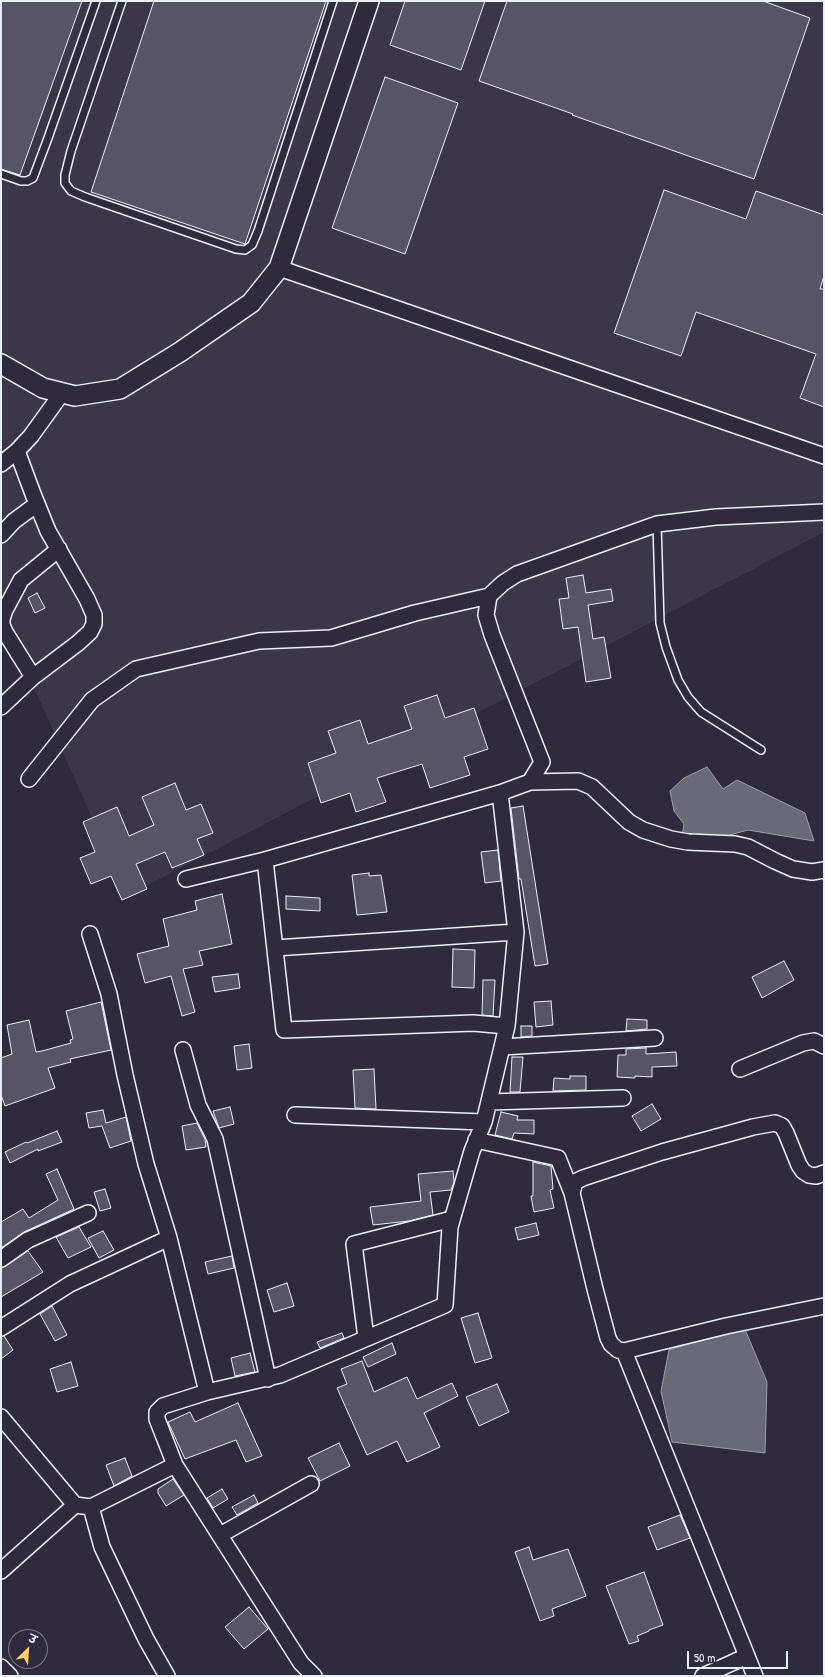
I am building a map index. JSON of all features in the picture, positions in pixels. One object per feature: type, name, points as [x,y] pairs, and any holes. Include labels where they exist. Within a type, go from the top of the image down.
[{"type":"street","points":[[1,364],[43,388],[75,396],[120,389],[180,352],[251,303],[279,268],[369,1]]},
{"type":"street","points":[[279,268],[824,456]]},
{"type":"street","points":[[1,464],[17,451],[31,436],[62,393]]},
{"type":"street","points":[[1,707],[33,677],[78,643],[90,632],[94,624],[94,615],[87,598],[48,531],[17,451]]},
{"type":"street","points":[[1,534],[14,521],[37,504]]},
{"type":"street","points":[[28,780],[92,700],[136,669],[259,641],[331,638],[416,613],[489,596],[503,583],[517,574],[657,524],[716,517],[824,512]]},
{"type":"street","points":[[33,677],[5,632],[2,625],[2,619],[5,610],[21,580],[59,550]]},
{"type":"street","points":[[489,596],[486,615],[492,635],[542,762],[530,782]]},
{"type":"street","points":[[186,879],[265,860],[500,793],[530,782],[578,781],[592,787],[628,822],[643,830],[671,839],[688,842],[735,844],[748,847],[775,862],[793,869],[812,872],[824,870]]},
{"type":"street","points":[[314,1676],[300,1670],[220,1535],[175,1465],[157,1419],[157,1412],[163,1406],[207,1392],[280,1375],[445,1305],[450,1227],[476,1140],[484,1122],[507,1026],[516,932],[500,793]]},
{"type":"street","points":[[265,860],[284,1030],[473,1023],[507,1026]]},
{"type":"street","points":[[275,948],[516,932]]},
{"type":"street","points":[[90,934],[109,994],[146,1164],[169,1238],[207,1392]]},
{"type":"street","points":[[502,1047],[655,1038]]},
{"type":"street","points":[[740,1069],[803,1043],[814,1041],[824,1046]]},
{"type":"street","points":[[183,1050],[198,1105],[215,1139],[268,1379]]},
{"type":"street","points":[[489,1102],[623,1098]]},
{"type":"street","points":[[295,1115],[484,1122]]},
{"type":"street","points":[[572,1193],[575,1182],[583,1178],[662,1152],[754,1127],[775,1123],[782,1126],[786,1133],[798,1166],[809,1175],[816,1176],[824,1173]]},
{"type":"street","points":[[476,1140],[558,1158],[572,1193],[608,1338],[611,1344],[618,1350],[624,1351],[726,1326],[824,1306]]},
{"type":"street","points":[[1,1259],[28,1240],[88,1213]]},
{"type":"street","points":[[366,1338],[354,1244],[452,1219]]},
{"type":"street","points":[[1,1328],[70,1284],[169,1238]]},
{"type":"street","points":[[624,1351],[755,1676]]},
{"type":"street","points":[[1,1417],[75,1505],[91,1507],[175,1465]]},
{"type":"street","points":[[220,1535],[311,1484]]},
{"type":"street","points":[[1,1571],[75,1505]]},
{"type":"street","points":[[91,1507],[102,1547],[146,1639],[168,1676]]},
{"type":"street","points":[[703,1676],[747,1656]]},
{"type":"street","points":[[1,1667],[10,1676]]},
{"type":"lane","points":[[1,174],[21,181],[27,181],[32,178],[48,138],[96,1]]},
{"type":"lane","points":[[122,1],[71,151],[65,175],[65,183],[71,191],[85,197],[236,250],[245,250],[252,244],[258,231],[333,1]]},
{"type":"lane","points":[[657,524],[660,623],[666,647],[678,680],[688,697],[701,712],[761,750]]},
{"type":"shaded area","points":[[1,1],[824,1],[824,532],[127,896],[1,614]]},
{"type":"water","points":[[707,767],[723,789],[737,780],[805,813],[814,841],[748,830],[715,839],[682,836],[684,824],[674,811],[670,791],[684,778]]},
{"type":"water","points":[[744,1327],[767,1382],[765,1453],[672,1442],[661,1391],[669,1350]]},
{"type":"building","points":[[1,1],[82,1],[20,175],[1,169]]},
{"type":"building","points":[[154,1],[326,1],[245,244],[91,192]]},
{"type":"building","points":[[405,1],[485,1],[461,70],[390,45]]},
{"type":"building","points":[[507,1],[763,1],[810,18],[754,179],[479,81]]},
{"type":"building","points":[[385,77],[458,103],[405,254],[332,228]]},
{"type":"building","points":[[664,190],[746,219],[756,191],[824,215],[824,276],[820,289],[824,289],[824,407],[800,398],[816,354],[696,312],[681,356],[614,333]]},
{"type":"building","points":[[583,575],[586,593],[611,589],[613,601],[588,605],[593,639],[604,637],[611,678],[586,682],[578,627],[563,629],[559,599],[569,598],[566,578]]},
{"type":"building","points":[[37,593],[45,608],[35,613],[28,598]]},
{"type":"building","points":[[437,695],[445,718],[474,708],[488,749],[464,757],[470,775],[430,788],[422,764],[377,778],[386,802],[356,812],[350,793],[321,803],[308,763],[336,753],[328,731],[360,720],[368,744],[412,729],[404,706]]},
{"type":"building","points":[[175,783],[186,810],[201,804],[213,833],[197,839],[204,855],[172,868],[165,852],[136,864],[147,889],[122,900],[111,876],[91,884],[80,858],[95,852],[83,822],[117,807],[129,836],[154,825],[142,797]]},
{"type":"building","points":[[523,806],[548,964],[535,966],[521,879],[519,879],[511,808]]},
{"type":"building","points":[[498,850],[501,881],[485,883],[481,852]]},
{"type":"building","points":[[369,873],[369,876],[381,875],[387,912],[357,915],[352,875]]},
{"type":"building","points":[[222,894],[232,944],[199,951],[203,965],[183,969],[195,1012],[182,1016],[171,976],[145,983],[137,954],[169,946],[163,919],[197,910],[195,901]]},
{"type":"building","points":[[286,896],[320,898],[320,911],[286,909]]},
{"type":"building","points":[[453,949],[475,950],[474,988],[452,987]]},
{"type":"building","points":[[784,961],[794,980],[762,998],[752,977]]},
{"type":"building","points":[[238,974],[240,988],[215,992],[212,977]]},
{"type":"building","points":[[483,980],[495,980],[493,1016],[482,1015]]},
{"type":"building","points":[[551,1001],[553,1025],[536,1027],[534,1002]]},
{"type":"building","points":[[101,1002],[111,1050],[70,1059],[71,1062],[48,1068],[55,1088],[5,1106],[1,1095],[1,1058],[12,1054],[7,1025],[29,1020],[36,1052],[42,1051],[71,1043],[70,1040],[73,1039],[66,1011]]},
{"type":"building","points":[[627,1019],[647,1020],[647,1029],[626,1031]]},
{"type":"building","points":[[521,1026],[532,1026],[532,1036],[521,1037]]},
{"type":"building","points":[[249,1044],[252,1068],[237,1070],[234,1046]]},
{"type":"building","points":[[646,1048],[646,1054],[676,1052],[677,1066],[652,1067],[652,1077],[617,1077],[618,1055],[626,1055],[626,1049]]},
{"type":"building","points":[[512,1057],[523,1057],[520,1092],[510,1092]]},
{"type":"building","points":[[374,1069],[376,1109],[355,1108],[353,1070]]},
{"type":"building","points":[[570,1076],[586,1076],[586,1090],[553,1091],[554,1078],[570,1079]]},
{"type":"building","points":[[652,1104],[661,1119],[641,1131],[632,1116]]},
{"type":"building","points":[[230,1107],[234,1124],[219,1128],[213,1111]]},
{"type":"building","points":[[103,1110],[106,1123],[126,1117],[131,1141],[110,1148],[102,1126],[89,1128],[86,1113]]},
{"type":"building","points":[[501,1112],[518,1116],[517,1120],[534,1120],[534,1134],[514,1133],[512,1139],[495,1135]]},
{"type":"building","points":[[197,1123],[205,1139],[206,1147],[186,1150],[182,1126]]},
{"type":"building","points":[[57,1131],[62,1142],[38,1151],[38,1149],[10,1163],[5,1152],[26,1142],[27,1143]]},
{"type":"building","points":[[533,1162],[551,1166],[553,1189],[550,1190],[554,1208],[534,1212],[531,1196],[533,1196]]},
{"type":"building","points":[[57,1169],[74,1209],[24,1232],[1,1248],[1,1222],[23,1209],[29,1218],[58,1200],[46,1174]]},
{"type":"building","points":[[453,1171],[454,1182],[451,1190],[430,1192],[433,1215],[409,1221],[373,1225],[370,1207],[421,1201],[418,1174]]},
{"type":"building","points":[[105,1189],[111,1208],[100,1211],[94,1192]]},
{"type":"building","points":[[536,1223],[539,1235],[518,1240],[515,1228]]},
{"type":"building","points":[[79,1227],[91,1247],[68,1258],[56,1237]]},
{"type":"building","points":[[103,1231],[114,1250],[99,1258],[88,1238]]},
{"type":"building","points":[[28,1251],[43,1272],[1,1297],[1,1268]]},
{"type":"building","points":[[232,1256],[234,1268],[208,1274],[205,1262]]},
{"type":"building","points":[[287,1283],[294,1306],[274,1312],[267,1290]]},
{"type":"building","points":[[52,1306],[67,1335],[55,1341],[40,1314]]},
{"type":"building","points":[[478,1313],[492,1358],[475,1363],[461,1318]]},
{"type":"building","points":[[342,1333],[344,1338],[320,1348],[317,1342]]},
{"type":"building","points":[[4,1336],[13,1350],[1,1359],[1,1337]]},
{"type":"building","points":[[392,1343],[396,1354],[368,1367],[363,1357]]},
{"type":"building","points":[[250,1353],[255,1372],[235,1376],[231,1358]]},
{"type":"building","points":[[362,1361],[374,1392],[407,1377],[417,1399],[452,1383],[458,1396],[424,1413],[440,1447],[407,1462],[397,1441],[367,1455],[337,1388],[347,1384],[341,1369]]},
{"type":"building","points":[[71,1362],[78,1386],[57,1392],[50,1369]]},
{"type":"building","points":[[497,1384],[509,1412],[479,1426],[466,1397]]},
{"type":"building","points":[[238,1403],[262,1456],[246,1462],[236,1440],[185,1459],[168,1422],[190,1412],[195,1422]]},
{"type":"building","points":[[339,1443],[350,1466],[320,1481],[308,1458]]},
{"type":"building","points":[[125,1458],[132,1476],[114,1486],[106,1465]]},
{"type":"building","points":[[173,1479],[184,1495],[166,1506],[158,1493],[158,1489]]},
{"type":"building","points":[[222,1489],[228,1499],[213,1508],[207,1498]]},
{"type":"building","points":[[254,1495],[258,1503],[237,1515],[232,1507]]},
{"type":"building","points":[[680,1515],[690,1538],[657,1550],[648,1527]]},
{"type":"building","points":[[529,1547],[533,1560],[568,1549],[586,1596],[552,1609],[554,1616],[540,1621],[515,1552]]},
{"type":"building","points":[[644,1572],[663,1625],[637,1636],[639,1641],[629,1644],[606,1586]]},
{"type":"building","points":[[249,1607],[268,1629],[244,1649],[225,1627]]}]
